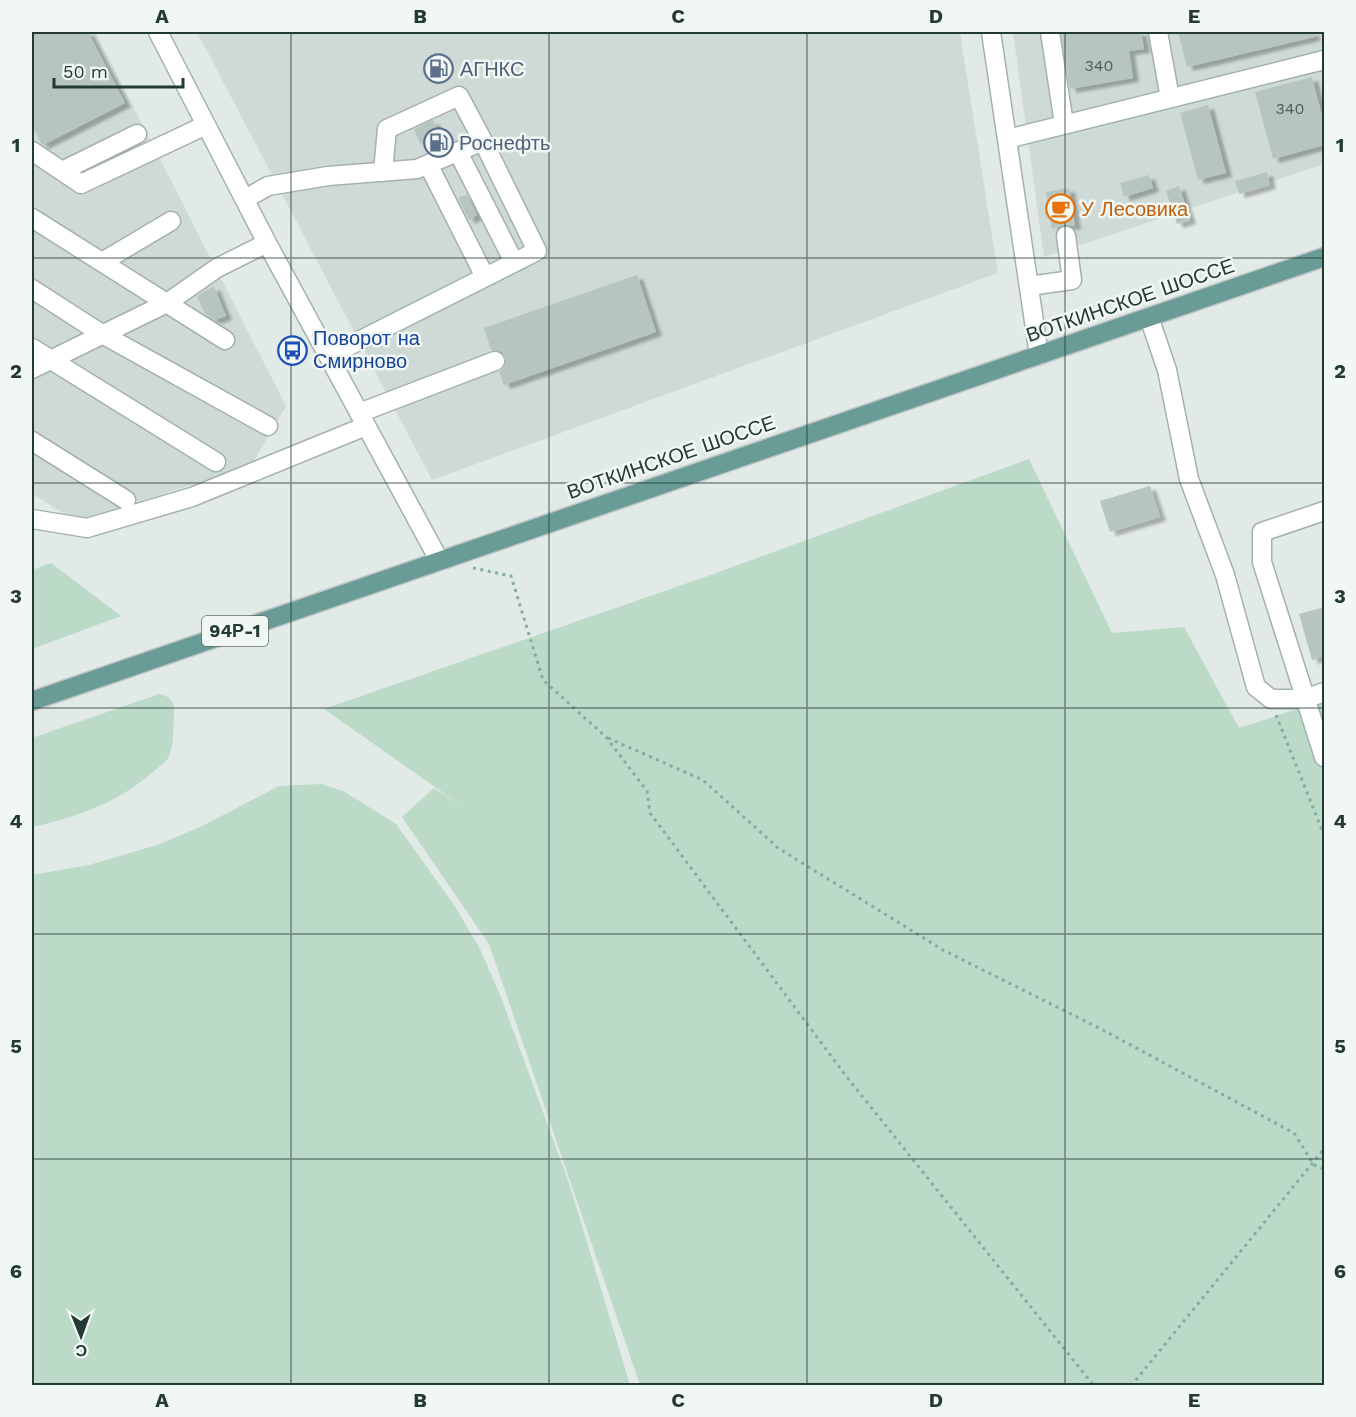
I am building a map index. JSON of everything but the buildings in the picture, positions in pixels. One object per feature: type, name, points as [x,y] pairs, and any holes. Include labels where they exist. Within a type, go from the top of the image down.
[{"type":"main road","name":"ВОТКИНСКОЕ ШОССЕ","points":[[32,701],[1324,257]]},
{"type":"street","points":[[158,32],[267,243],[439,560]]},
{"type":"street","points":[[991,32],[1039,355]]},
{"type":"street","points":[[1050,32],[1064,124]]},
{"type":"street","points":[[1158,32],[1170,98]]},
{"type":"street","points":[[1007,138],[1324,60]]},
{"type":"street","points":[[329,356],[537,251],[459,96],[387,129],[383,172]]},
{"type":"street","points":[[32,151],[81,184],[206,125]]},
{"type":"street","points":[[62,171],[137,135]]},
{"type":"street","points":[[245,199],[268,186],[328,176],[383,172],[429,165],[483,141]]},
{"type":"street","points":[[458,152],[514,262]]},
{"type":"street","points":[[429,165],[485,277]]},
{"type":"street","points":[[32,218],[225,340]]},
{"type":"street","points":[[102,262],[171,221]]},
{"type":"street","points":[[1029,286],[1072,280],[1066,236]]},
{"type":"street","points":[[32,369],[167,303],[217,268],[267,243]]},
{"type":"street","points":[[32,289],[102,334],[268,426]]},
{"type":"street","points":[[1149,317],[1167,370],[1189,479],[1225,575],[1256,687],[1271,699],[1305,699],[1324,692]]},
{"type":"street","points":[[32,348],[216,462]]},
{"type":"street","points":[[34,522],[87,528],[192,496],[495,361]]},
{"type":"street","points":[[32,441],[126,500]]},
{"type":"street","points":[[1324,512],[1262,532],[1262,562],[1324,757]]},
{"type":"path","points":[[470,567],[511,576],[543,680],[606,737],[647,791],[650,813],[839,1066],[1094,1386]]},
{"type":"path","points":[[1271,699],[1280,730],[1324,835]]},
{"type":"path","points":[[606,737],[703,780],[778,849],[943,950],[1103,1030],[1294,1133],[1314,1165],[1324,1169]]},
{"type":"path","points":[[1131,1386],[1314,1165],[1324,1149]]},
{"type":"shaded area","points":[[32,32],[95,32],[286,406],[250,467],[75,521],[32,493]]},
{"type":"shaded area","points":[[197,32],[960,32],[998,273],[432,480]]},
{"type":"shaded area","points":[[1013,32],[1324,32],[1324,164],[1044,257]]},
{"type":"green space","points":[[1029,459],[1112,633],[1184,627],[1239,728],[1324,700],[1324,1385],[640,1385],[489,944],[402,817],[434,788],[462,806],[324,709],[705,577]]},
{"type":"green space","points":[[51,563],[121,616],[32,649],[32,570]]},
{"type":"green space","points":[[159,694],[170,699],[174,708],[172,743],[166,761],[128,791],[97,807],[65,819],[32,827],[32,738]]},
{"type":"green space","points":[[322,784],[345,792],[396,824],[454,905],[479,947],[501,997],[570,1186],[630,1385],[32,1385],[32,875],[89,865],[160,844],[200,827],[279,786]]},
{"type":"place","name":"АГНКС","points":[[439,69]]},
{"type":"place","name":"Роснефть","points":[[438,143]]},
{"type":"place","name":"У Лесовика","points":[[1060,209]]},
{"type":"place","name":"Поворот на Смирново","points":[[292,350]]}]
